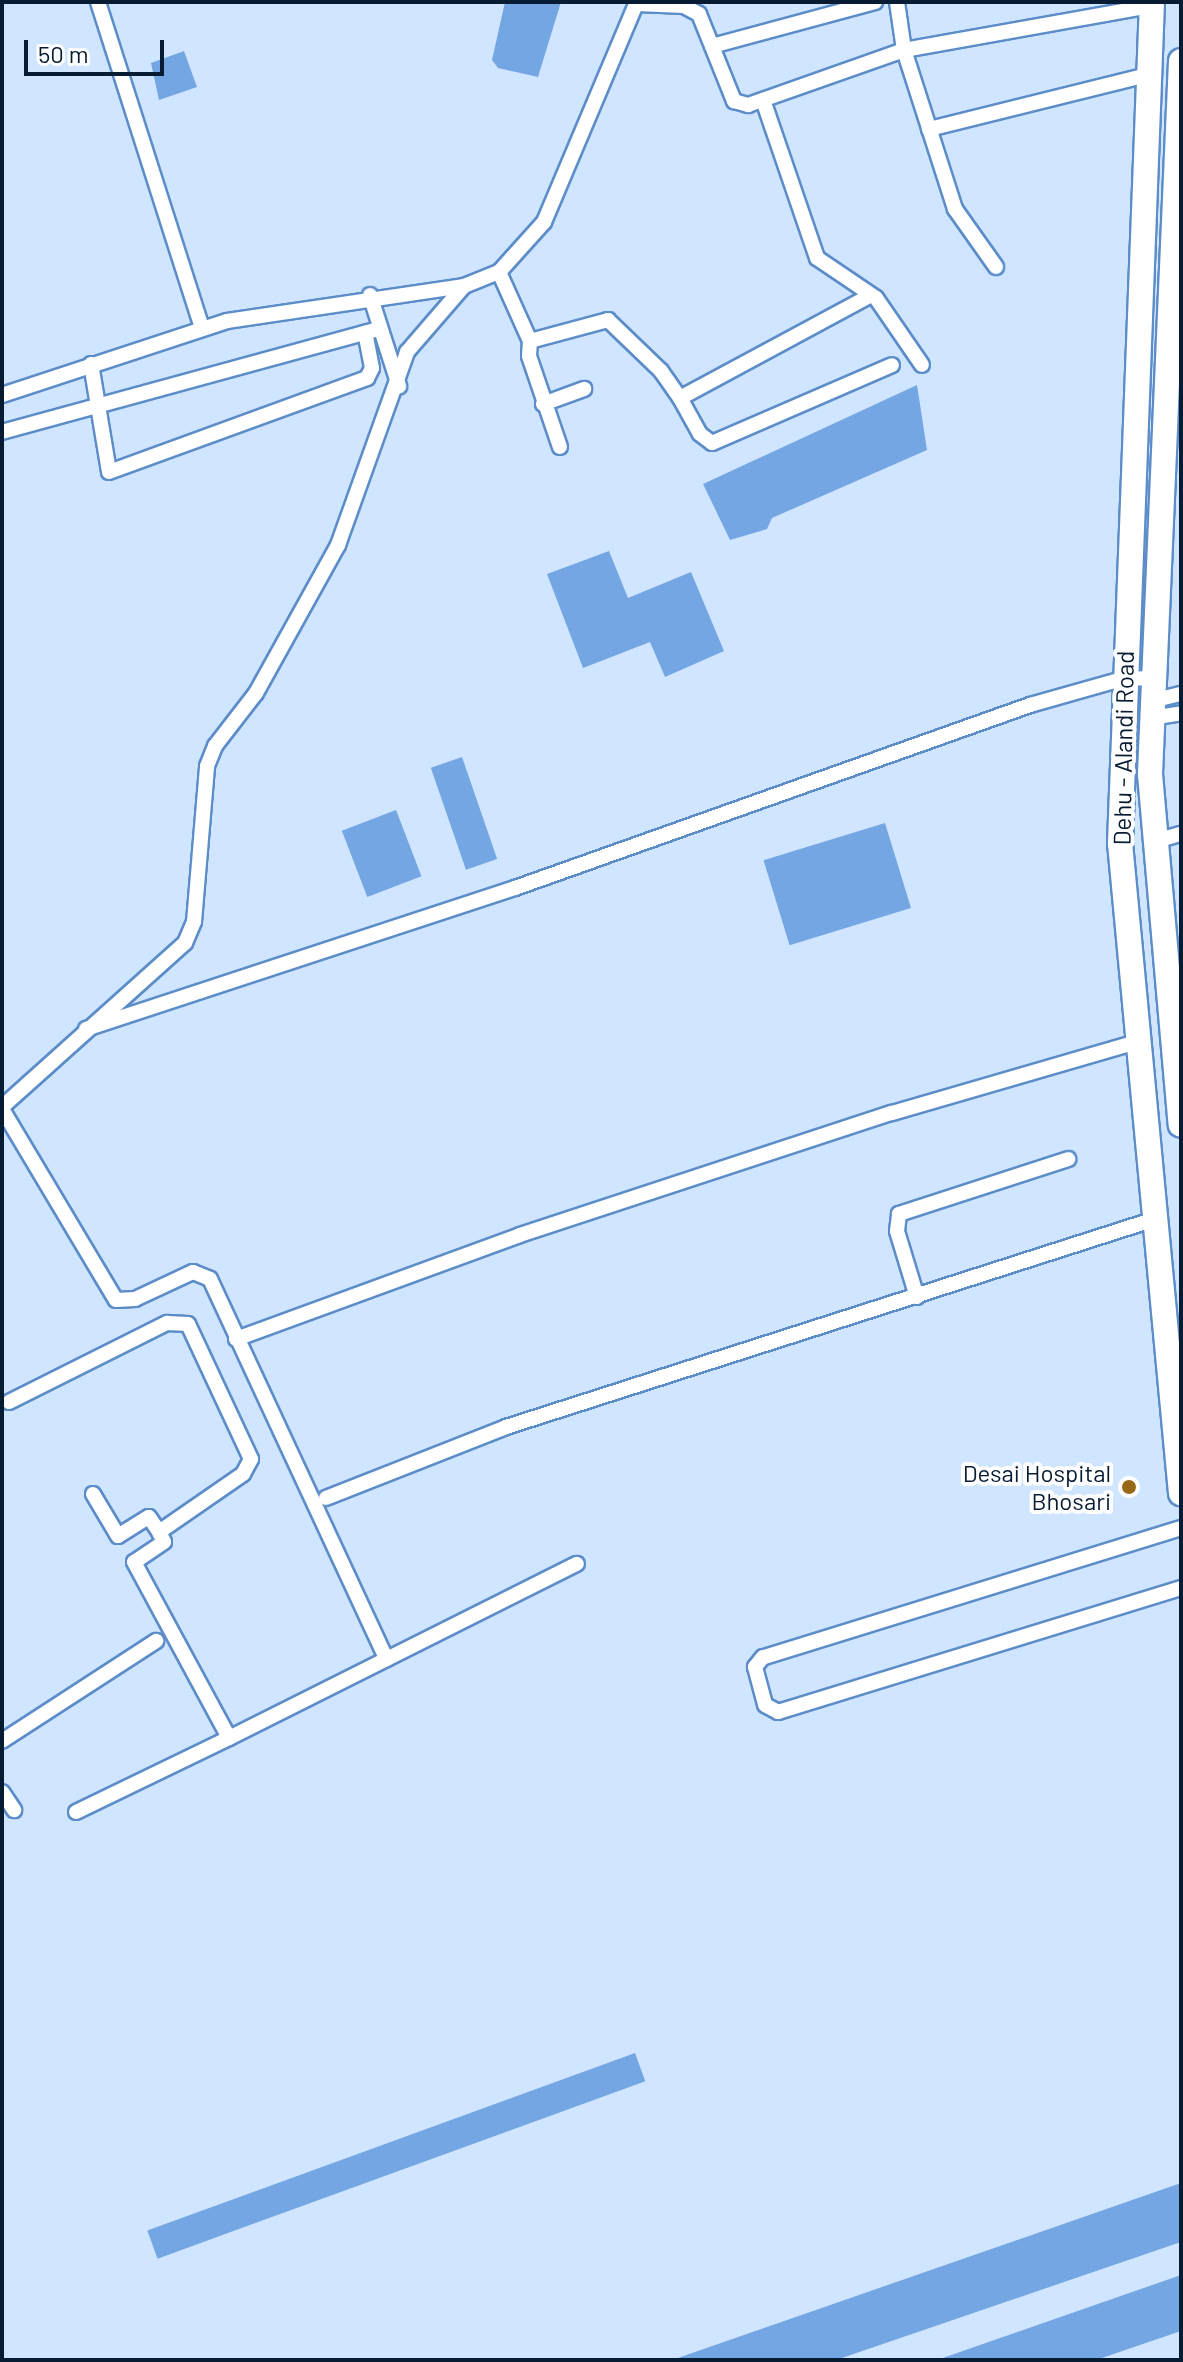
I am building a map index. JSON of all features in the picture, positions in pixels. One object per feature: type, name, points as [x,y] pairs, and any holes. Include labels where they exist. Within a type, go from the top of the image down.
[{"type":"main road","name":"Dehu - Alandi Road","points":[[1152,4],[1122,679],[1120,843],[1152,1220],[1181,1493]]},
{"type":"main road","name":"Dehu - Alandi Road","points":[[1181,61],[1152,699],[1156,841],[1181,1125]]},
{"type":"street","points":[[98,2],[202,327]]},
{"type":"street","points":[[712,46],[875,2]]},
{"type":"street","points":[[897,2],[904,50],[955,209],[996,267]]},
{"type":"street","points":[[2,395],[202,327],[370,295],[464,286],[499,272],[544,222],[637,3],[692,9],[712,46],[734,101],[748,105],[904,50],[1152,4]]},
{"type":"street","points":[[929,129],[1148,75]]},
{"type":"street","points":[[763,100],[813,251],[871,295],[922,365]]},
{"type":"street","points":[[499,272],[530,341],[543,404],[560,447]]},
{"type":"street","points":[[386,1659],[204,1274],[193,1272],[128,1300],[104,1288],[2,1108],[86,1029],[185,943],[194,922],[207,766],[256,693],[338,545],[399,387],[407,352],[464,286]]},
{"type":"street","points":[[91,364],[95,411],[109,472],[367,378],[372,368],[370,295]]},
{"type":"street","points":[[680,398],[871,295]]},
{"type":"street","points":[[530,341],[608,320],[661,371],[712,443],[892,365]]},
{"type":"street","points":[[372,331],[399,387]]},
{"type":"street","points":[[2,432],[95,411],[372,331]]},
{"type":"street","points":[[543,404],[584,389]]},
{"type":"street","points":[[86,1029],[515,888],[1030,705],[1122,679],[1181,713]]},
{"type":"street","points":[[1152,699],[1181,694]]},
{"type":"street","points":[[1156,841],[1181,834]]},
{"type":"street","points":[[236,1339],[535,1230],[1136,1042]]},
{"type":"street","points":[[917,1297],[897,1231],[899,1214],[1068,1159]]},
{"type":"street","points":[[326,1498],[506,1427],[1152,1220]]},
{"type":"street","points":[[9,1402],[167,1323],[188,1324],[251,1459],[243,1474],[159,1532]]},
{"type":"street","points":[[93,1494],[118,1536],[149,1517],[159,1532],[164,1542],[134,1562],[229,1738]]},
{"type":"street","points":[[1181,1528],[763,1657],[755,1667],[765,1705],[778,1712],[1181,1588]]},
{"type":"street","points":[[76,1812],[577,1564]]},
{"type":"street","points":[[2,1741],[156,1641]]},
{"type":"street","points":[[2,1792],[14,1810]]},
{"type":"building","points":[[505,2],[561,2],[538,77],[498,68],[492,60]]},
{"type":"building","points":[[184,51],[197,87],[159,100],[151,63]]},
{"type":"building","points":[[917,385],[927,450],[772,518],[767,529],[730,540],[703,484]]},
{"type":"building","points":[[609,551],[628,598],[691,572],[724,651],[665,677],[650,642],[583,668],[547,574]]},
{"type":"building","points":[[462,757],[497,859],[466,870],[431,768]]},
{"type":"building","points":[[396,810],[421,876],[367,897],[342,831]]},
{"type":"building","points":[[885,823],[911,908],[790,945],[764,860]]},
{"type":"building","points":[[635,2053],[645,2081],[158,2259],[147,2231]]},
{"type":"building","points":[[1181,2183],[1181,2242],[836,2360],[672,2360]]},
{"type":"building","points":[[1181,2275],[1181,2331],[1096,2360],[937,2360]]},
{"type":"place","name":"Desai Hospital Bhosari","points":[[1129,1487]]}]
